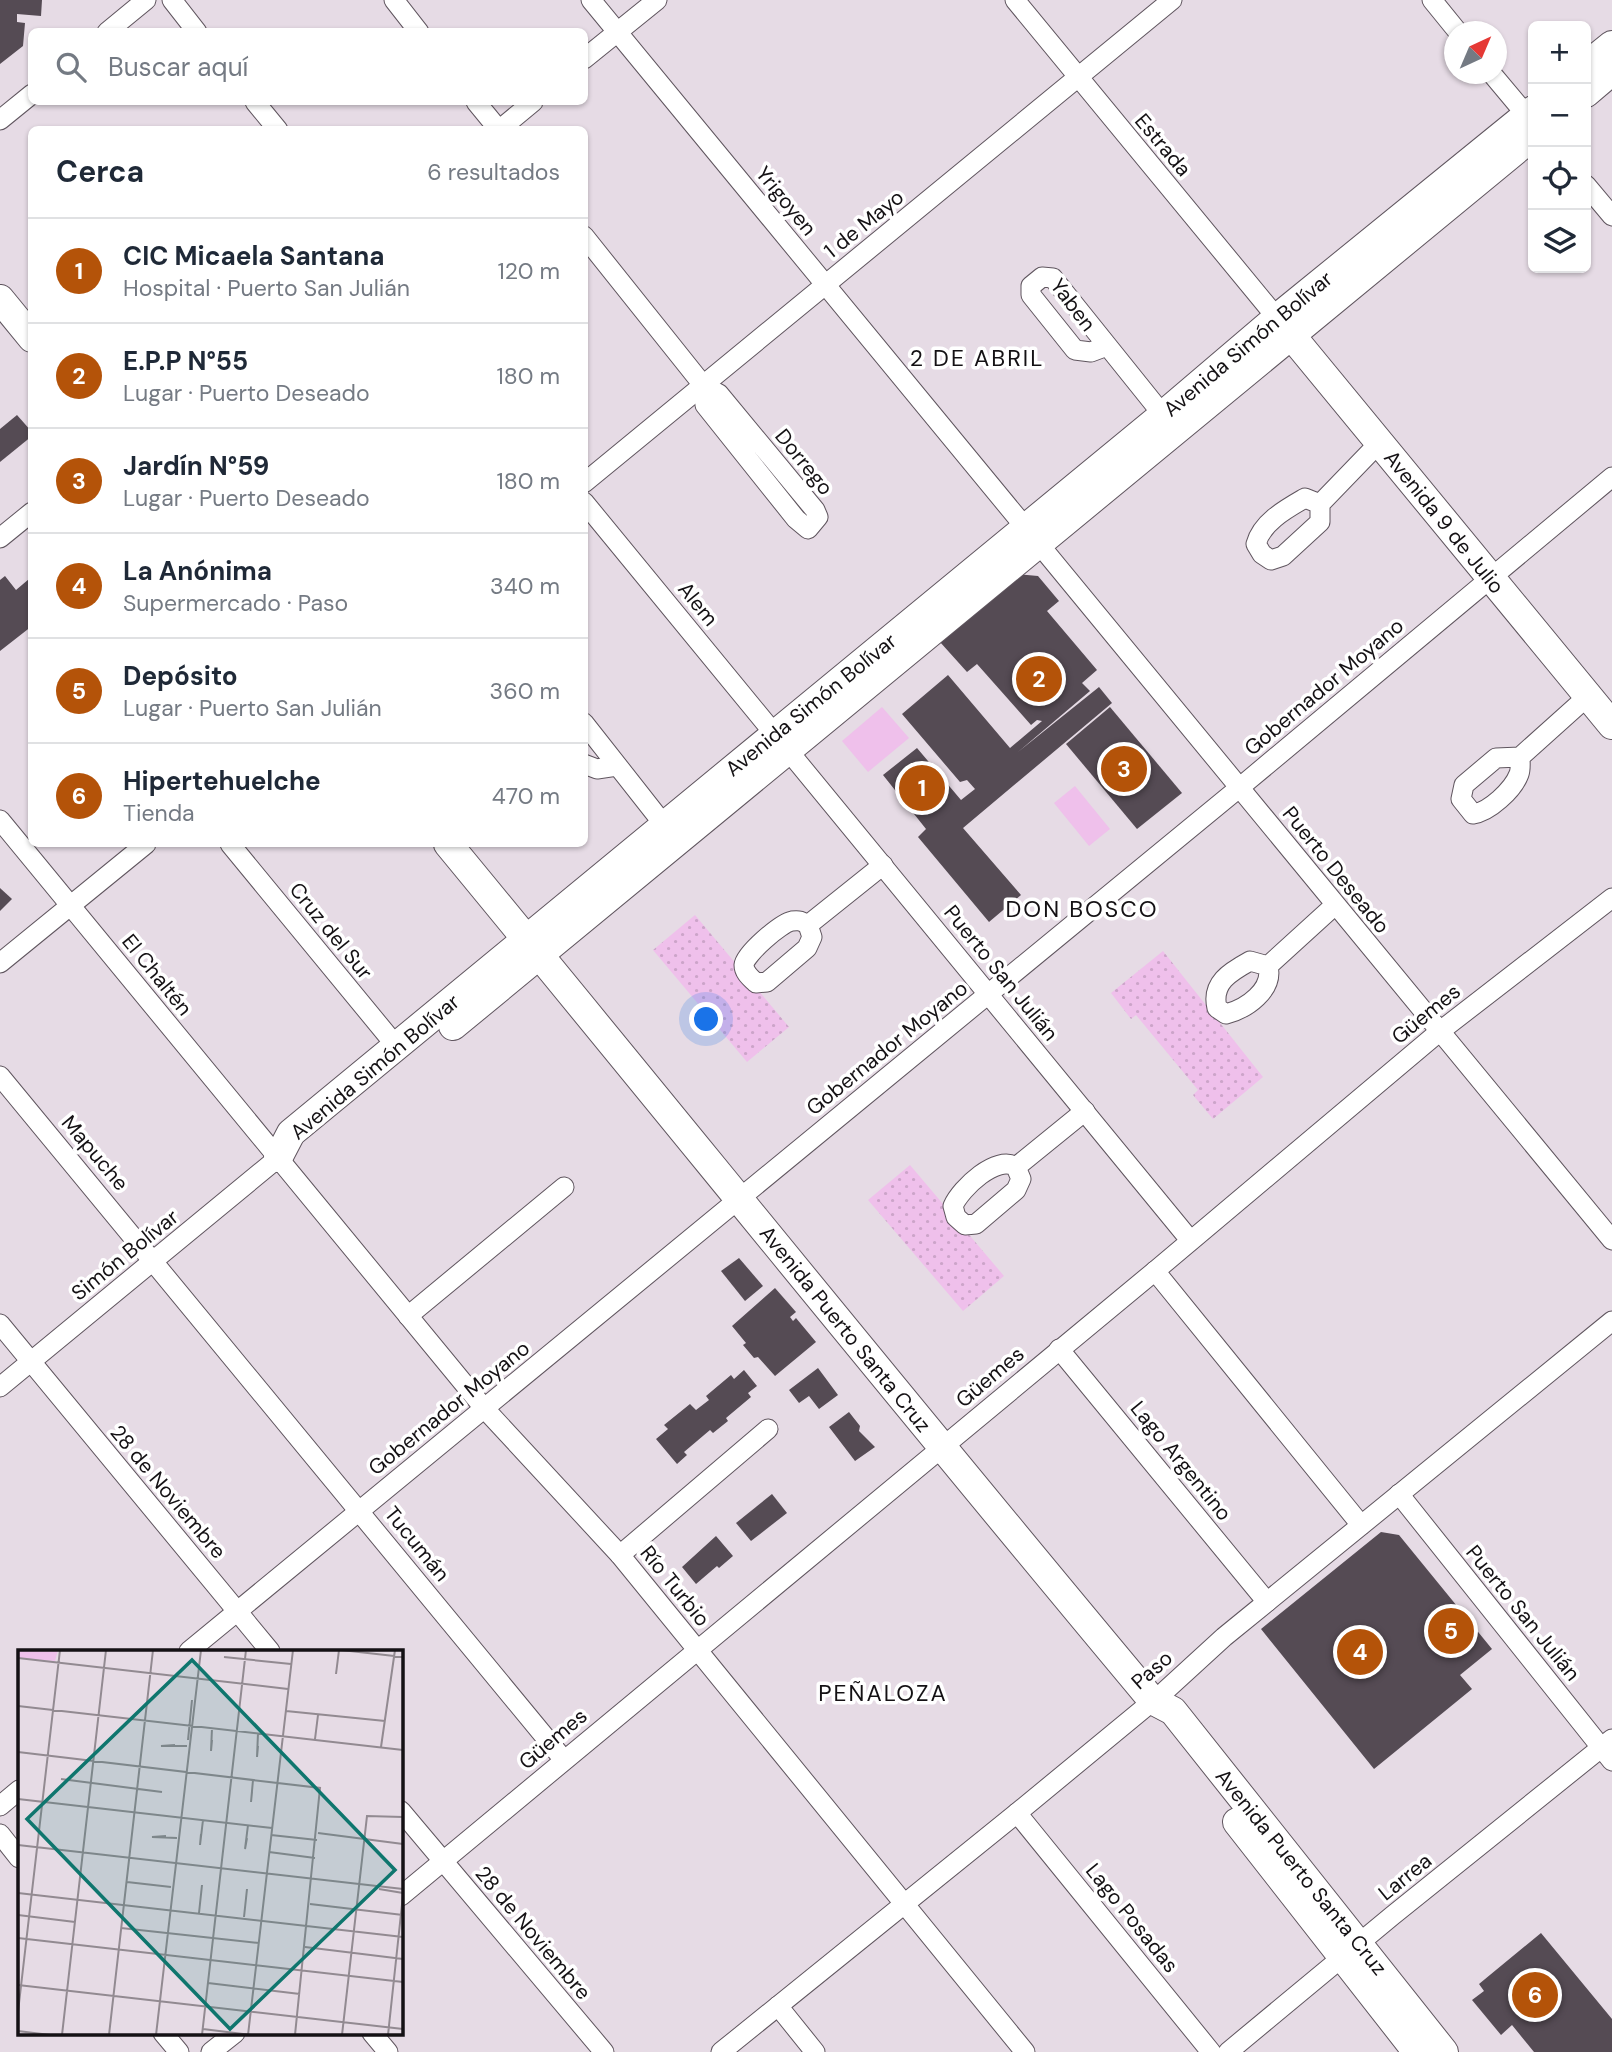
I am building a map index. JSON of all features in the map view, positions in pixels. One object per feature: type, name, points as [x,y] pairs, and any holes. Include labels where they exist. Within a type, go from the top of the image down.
[{"type":"street","points":[[112,28],[146,0]]},
{"type":"street","points":[[172,0],[194,28]]},
{"type":"street","points":[[394,0],[416,28]]},
{"type":"street","name":"Yrigoyen","points":[[591,0],[1032,536]]},
{"type":"street","points":[[588,56],[657,0]]},
{"type":"street","name":"Estrada","points":[[1015,0],[1284,327]]},
{"type":"street","name":"1 de Mayo","points":[[588,480],[1172,0]]},
{"type":"street","points":[[1432,0],[1449,21]]},
{"type":"street","points":[[1591,62],[1612,44]]},
{"type":"street","points":[[1591,89],[1612,71]]},
{"type":"street","points":[[1501,84],[1528,116]]},
{"type":"street","points":[[0,120],[28,97]]},
{"type":"street","points":[[257,105],[275,126]]},
{"type":"street","points":[[479,105],[497,126]]},
{"type":"street","points":[[503,126],[529,105]]},
{"type":"street","name":"Avenida Simón Bolívar","points":[[278,1158],[301,1150],[534,948],[1528,124]]},
{"type":"street","points":[[1591,191],[1612,216]]},
{"type":"street","name":"Dorrego","points":[[588,241],[703,385],[719,394],[815,510],[818,517],[815,524],[808,529],[796,519],[771,488],[705,405],[703,385]]},
{"type":"street","points":[[0,299],[28,333]]},
{"type":"street","name":"Avenida Simón Bolívar","points":[[1032,536],[1163,415],[1284,327]]},
{"type":"street","name":"Avenida 9 de Julio","points":[[1284,327],[1612,725]]},
{"type":"street","name":"Yaben","points":[[1107,346],[1163,415]]},
{"type":"street","points":[[1320,504],[1379,443]]},
{"type":"street","name":"Gobernador Moyano","points":[[190,1650],[1239,789],[1612,477]]},
{"type":"street","name":"Alem","points":[[588,507],[782,743]]},
{"type":"street","points":[[0,538],[28,515]]},
{"type":"street","name":"Puerto Deseado","points":[[1032,536],[1612,1240]]},
{"type":"street","points":[[1520,757],[1588,696]]},
{"type":"street","points":[[588,728],[665,826]]},
{"type":"street","name":"Avenida Simón Bolívar","points":[[278,1158],[291,1133],[397,1047],[534,948],[665,826],[782,743]]},
{"type":"street","name":"Puerto San Julián","points":[[782,743],[1190,1240]]},
{"type":"street","points":[[588,766],[597,769],[617,766]]},
{"type":"street","name":"El Chaltén","points":[[0,820],[278,1158]]},
{"type":"street","points":[[0,963],[142,847]]},
{"type":"street","name":"Cruz del Sur","points":[[232,847],[397,1047]]},
{"type":"street","name":"Avenida Puerto Santa Cruz","points":[[450,847],[740,1198],[941,1448],[1152,1700],[1159,1723],[1351,1951],[1444,2052]]},
{"type":"street","points":[[808,925],[883,865]]},
{"type":"street","name":"Güemes","points":[[402,1895],[1155,1271],[1438,1032],[1612,898]]},
{"type":"street","points":[[1268,966],[1335,905]]},
{"type":"street","name":"Mapuche","points":[[0,1076],[154,1260]]},
{"type":"street","points":[[1016,1167],[1085,1111]]},
{"type":"street","name":"Simón Bolívar","points":[[0,1387],[278,1158]]},
{"type":"street","name":"Río Turbio","points":[[278,1158],[484,1408],[620,1555],[1025,2052]]},
{"type":"street","points":[[408,1316],[564,1187]]},
{"type":"street","name":"Tucumán","points":[[154,1260],[564,1760]]},
{"type":"street","points":[[1155,1271],[1361,1525]]},
{"type":"street","name":"Paso","points":[[720,2052],[1017,1812],[1267,1602],[1612,1321]]},
{"type":"street","name":"28 de Noviembre","points":[[0,1324],[269,1650]]},
{"type":"street","name":"Lago Argentino","points":[[1059,1349],[1267,1602]]},
{"type":"street","points":[[620,1555],[768,1429]]},
{"type":"street","name":"Puerto San Julián","points":[[1399,1494],[1608,1749]]},
{"type":"street","name":"Larrea","points":[[1228,2052],[1351,1951],[1608,1749]]},
{"type":"street","points":[[0,1806],[18,1791]]},
{"type":"street","name":"28 de Noviembre","points":[[402,1812],[604,2052]]},
{"type":"street","name":"Lago Posadas","points":[[1017,1812],[1211,2052]]},
{"type":"street","points":[[0,1834],[18,1857]]},
{"type":"street","name":"Avenida Puerto Santa Cruz","points":[[1351,1951],[1417,2052]]},
{"type":"street","points":[[778,2006],[815,2052]]},
{"type":"street","points":[[165,2035],[179,2052]]},
{"type":"street","points":[[211,2052],[232,2035]]},
{"type":"street","points":[[374,2035],[388,2052]]},
{"type":"shaded area","points":[[882,707],[909,738],[868,772],[842,741]]},
{"type":"shaded area","points":[[1075,786],[1110,829],[1089,846],[1054,803]]},
{"type":"shaded area","points":[[695,915],[789,1027],[747,1062],[653,950]]},
{"type":"shaded area","points":[[1163,951],[1263,1077],[1213,1119],[1193,1095],[1198,1090],[1136,1015],[1131,1019],[1111,993]]},
{"type":"shaded area","points":[[910,1165],[1004,1276],[963,1311],[868,1200]]},
{"type":"building","points":[[0,0],[42,0],[41,16],[17,14],[17,22],[25,23],[23,46],[0,64]]},
{"type":"building","points":[[17,415],[28,427],[28,439],[0,462],[0,429]]},
{"type":"building","points":[[1016,574],[1038,576],[1059,601],[1047,611],[1097,670],[1082,683],[1090,691],[1018,752],[1099,687],[1112,703],[963,828],[1021,895],[989,922],[918,837],[926,829],[883,775],[917,748],[961,800],[975,789],[967,780],[960,782],[902,714],[948,675],[1010,748],[1042,721],[1037,720],[1031,725],[977,664],[967,672],[940,642]]},
{"type":"building","points":[[5,576],[16,590],[28,580],[28,629],[0,651],[0,580]]},
{"type":"building","points":[[1110,707],[1182,793],[1137,829],[1066,744]]},
{"type":"building","points":[[0,888],[12,899],[0,911]]},
{"type":"building","points":[[739,1258],[763,1286],[745,1301],[721,1271]]},
{"type":"building","points":[[775,1288],[796,1312],[790,1317],[793,1321],[796,1318],[816,1342],[775,1376],[758,1357],[754,1358],[732,1326]]},
{"type":"building","points":[[818,1368],[838,1395],[819,1409],[809,1396],[799,1403],[789,1390]]},
{"type":"building","points":[[744,1370],[757,1386],[748,1393],[751,1397],[726,1418],[728,1421],[713,1433],[710,1430],[684,1452],[687,1455],[677,1464],[656,1439],[668,1429],[664,1425],[690,1404],[696,1410],[709,1400],[706,1396],[731,1375],[734,1379]]},
{"type":"building","points":[[849,1412],[860,1426],[859,1431],[875,1447],[855,1461],[829,1427]]},
{"type":"building","points":[[772,1494],[787,1513],[751,1541],[736,1523]]},
{"type":"building","points":[[1381,1532],[1399,1535],[1492,1649],[1460,1675],[1472,1689],[1374,1769],[1261,1629]]},
{"type":"building","points":[[716,1536],[733,1556],[696,1584],[682,1567]]},
{"type":"building","points":[[1541,1933],[1612,2019],[1612,2052],[1534,2052],[1512,2025],[1501,2035],[1472,2000],[1484,1991],[1479,1984]]},
{"type":"place","name":"E.P.P N°55","points":[[1039,679]]},
{"type":"place","name":"Jardín N°59","points":[[1124,769]]},
{"type":"place","name":"CIC Micaela Santana","points":[[922,788]]},
{"type":"place","name":"Depósito","points":[[1451,1631]]},
{"type":"place","name":"La Anónima","points":[[1360,1652]]},
{"type":"place","name":"Hipertehuelche","points":[[1535,1995]]},
{"type":"district","name":"2 DE ABRIL","points":[[977,358]]},
{"type":"district","name":"DON BOSCO","points":[[1082,909]]},
{"type":"district","name":"PEÑALOZA","points":[[883,1693]]}]
